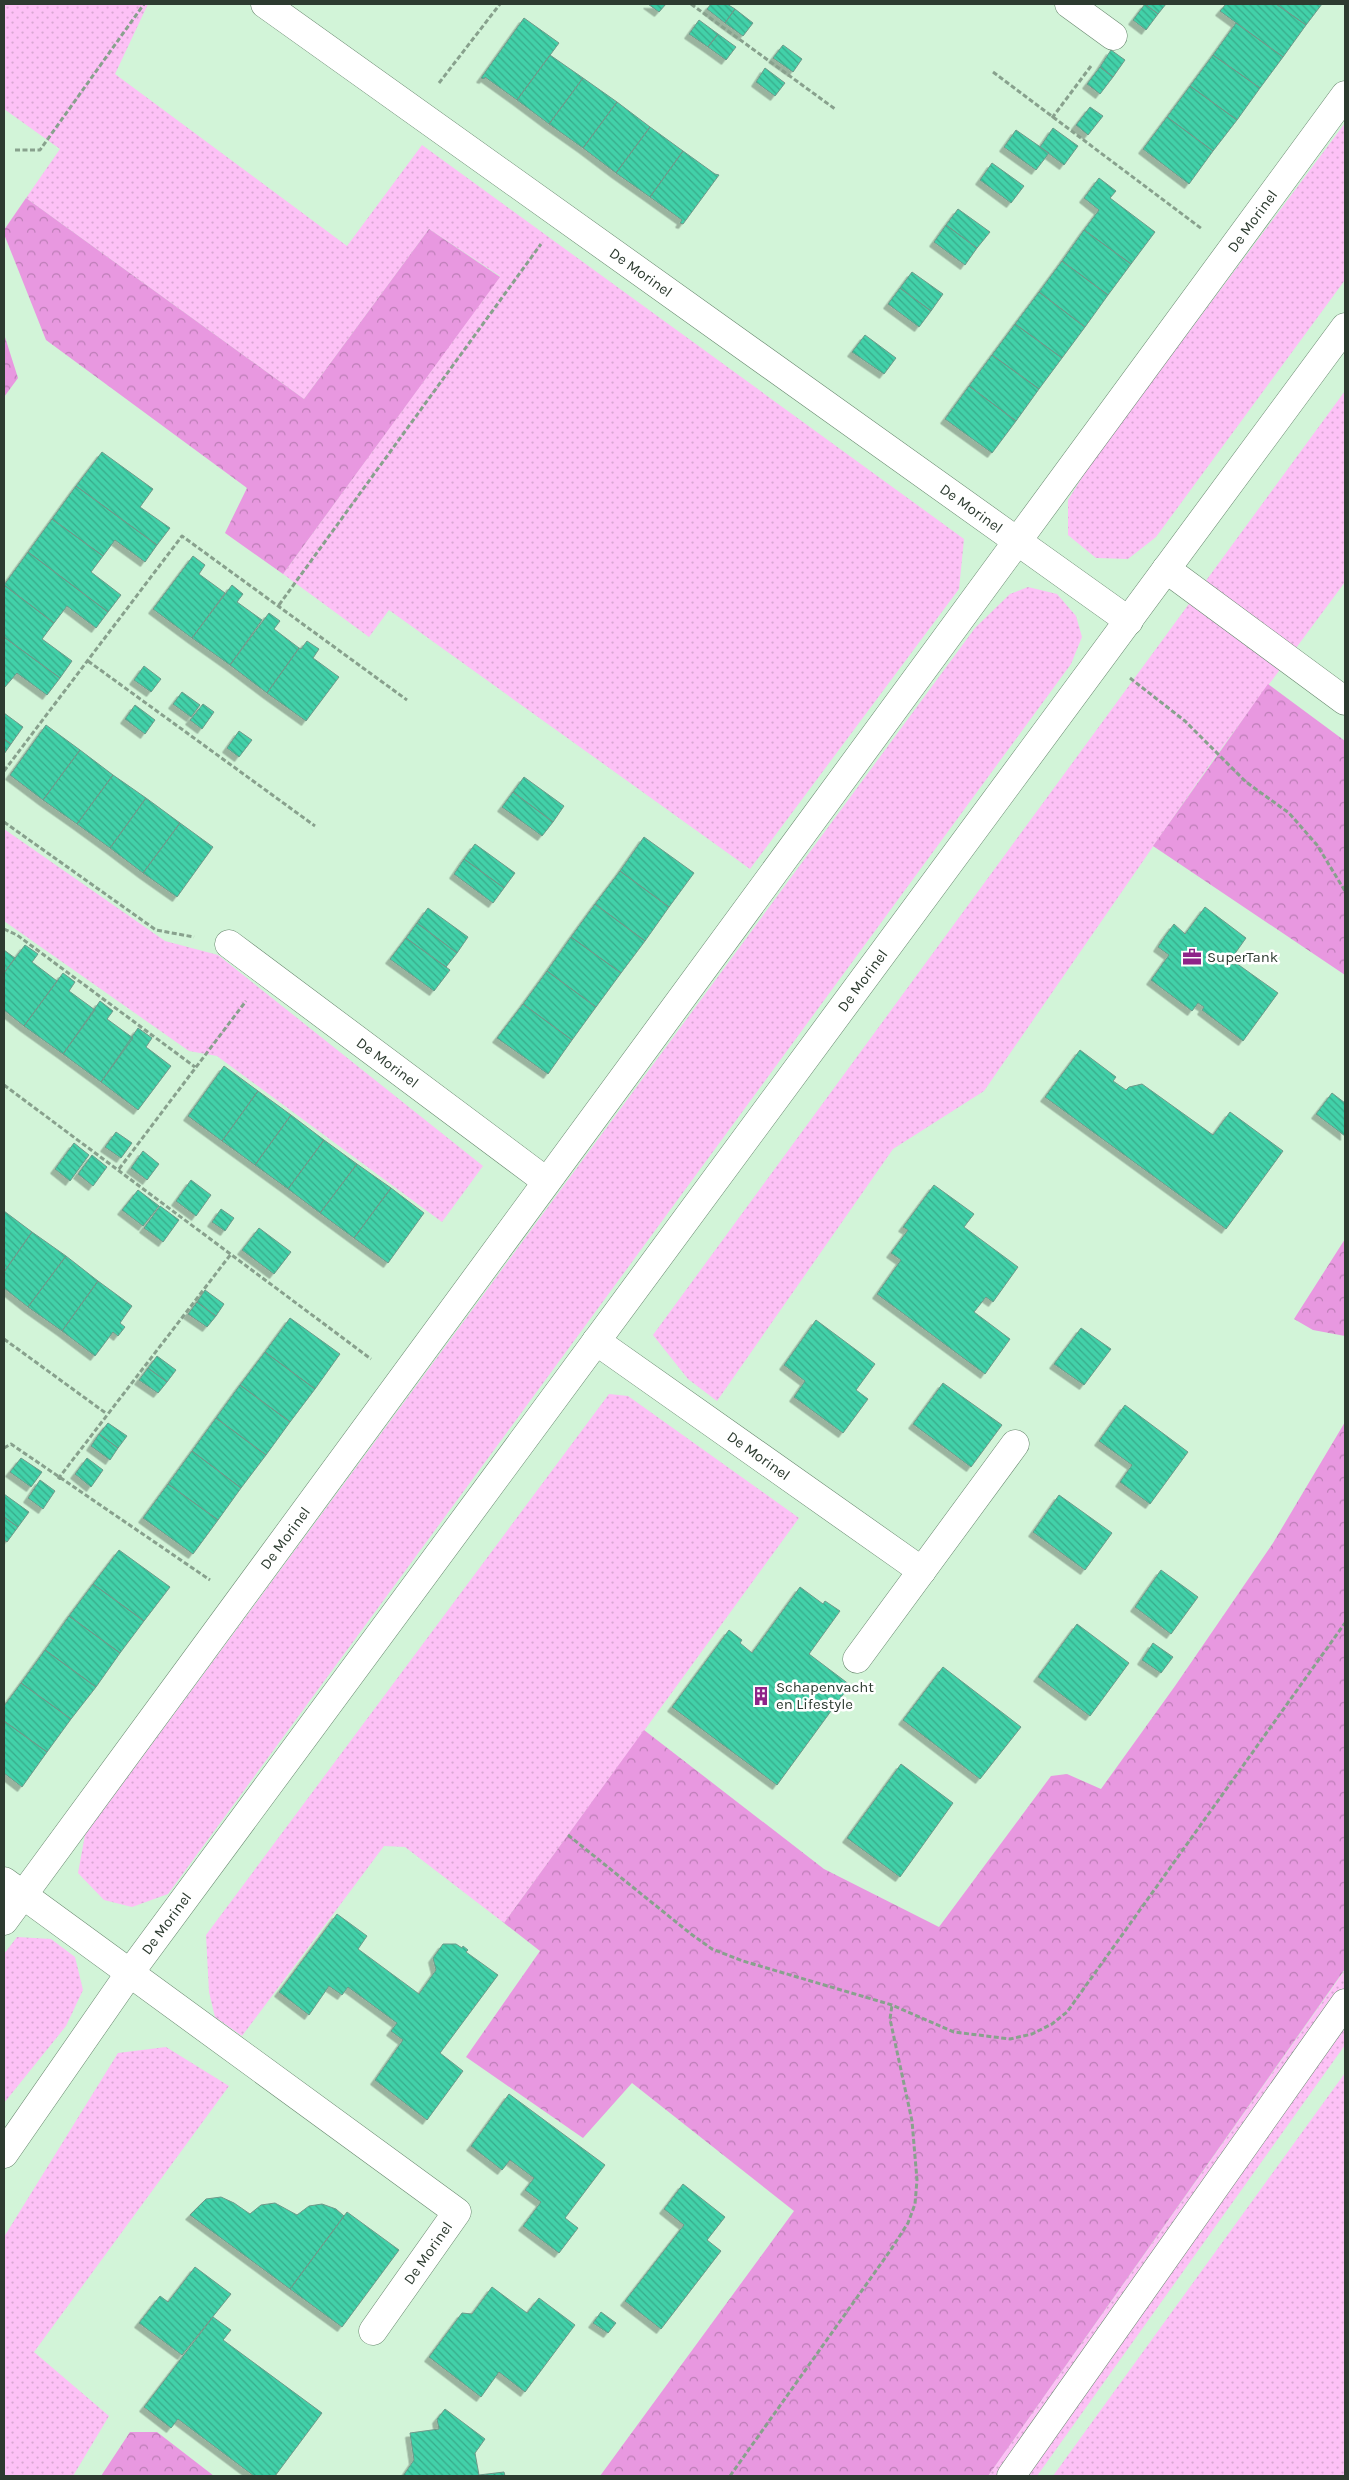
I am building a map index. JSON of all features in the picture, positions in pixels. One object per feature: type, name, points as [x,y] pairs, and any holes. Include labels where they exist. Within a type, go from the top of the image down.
[{"type":"street","name":"De Morinel","points":[[265,4],[1129,621]]},
{"type":"street","points":[[1069,4],[1113,36]]},
{"type":"street","name":"De Morinel","points":[[4,1921],[13,1888],[240,1600],[546,1181],[1019,542],[1345,95]]},
{"type":"street","name":"De Morinel","points":[[4,2154],[129,1974],[1345,327]]},
{"type":"street","points":[[1166,569],[1345,701]]},
{"type":"street","name":"De Morinel","points":[[228,944],[546,1181]]},
{"type":"street","name":"De Morinel","points":[[596,1341],[922,1571]]},
{"type":"street","points":[[857,1659],[1014,1444]]},
{"type":"street","name":"De Morinel","points":[[13,1888],[457,2212],[373,2331]]},
{"type":"street","points":[[1011,2476],[1345,2003]]},
{"type":"path","points":[[14,150],[40,150],[144,4]]},
{"type":"path","points":[[417,112],[500,4]]},
{"type":"path","points":[[691,4],[835,110]]},
{"type":"path","points":[[993,72],[1232,251]]},
{"type":"path","points":[[279,605],[562,216]]},
{"type":"path","points":[[4,771],[182,536],[407,700]]},
{"type":"path","points":[[1102,656],[1185,721],[1246,782],[1289,813],[1317,845],[1345,891]]},
{"type":"path","points":[[88,661],[315,826]]},
{"type":"path","points":[[4,822],[156,930],[228,944]]},
{"type":"path","points":[[4,929],[17,935],[194,1067]]},
{"type":"path","points":[[119,1169],[194,1067],[268,973]]},
{"type":"path","points":[[4,1085],[119,1169],[400,1381]]},
{"type":"path","points":[[58,1478],[231,1254]]},
{"type":"path","points":[[4,1339],[106,1414]]},
{"type":"path","points":[[4,1448],[10,1444],[240,1600]]},
{"type":"path","points":[[568,1835],[712,1949],[806,1981],[892,2005],[954,2032],[1010,2039],[1032,2034],[1052,2024],[1067,2012],[1345,1623]]},
{"type":"path","points":[[730,2476],[890,2251],[908,2223],[915,2204],[917,2180],[912,2121],[890,2019],[892,2005]]},
{"type":"shaded area","points":[[4,4],[148,4],[115,74],[347,246],[422,145],[964,539],[959,589],[750,869],[389,610],[369,637],[283,574],[500,276],[429,229],[304,399],[26,198],[60,149],[4,109]]},
{"type":"shaded area","points":[[1345,123],[1345,280],[1156,537],[1128,559],[1096,558],[1068,535],[1068,500],[1091,463]]},
{"type":"shaded area","points":[[1345,391],[1345,582],[1215,757],[984,1091],[893,1149],[717,1401],[688,1379],[653,1335]]},
{"type":"shaded area","points":[[1028,587],[1057,594],[1076,616],[1082,637],[1071,664],[168,1894],[132,1907],[104,1900],[78,1873],[85,1835],[975,628],[1010,594]]},
{"type":"shaded area","points":[[4,829],[165,941],[218,955],[483,1166],[442,1222],[217,1056],[189,1051],[4,921]]},
{"type":"shaded area","points":[[609,1394],[628,1396],[799,1518],[504,1923],[405,1847],[384,1846],[242,2036],[215,2017],[209,1992],[206,1935]]},
{"type":"shaded area","points":[[17,1937],[51,1939],[75,1957],[83,1990],[66,2026],[4,2103],[4,1954]]},
{"type":"shaded area","points":[[1345,1970],[1345,2045],[1037,2476],[988,2476]]},
{"type":"shaded area","points":[[166,2047],[229,2086],[34,2352],[109,2416],[73,2476],[4,2476],[4,2237],[118,2053]]},
{"type":"shaded area","points":[[1345,2073],[1345,2476],[1053,2476]]},
{"type":"green space","points":[[26,198],[304,399],[429,229],[500,277],[283,574],[225,533],[247,488],[46,340],[4,234],[4,230]]},
{"type":"green space","points":[[4,334],[18,378],[4,397]]},
{"type":"green space","points":[[1268,684],[1345,741],[1345,975],[1153,846]]},
{"type":"green space","points":[[1345,1239],[1345,1336],[1313,1330],[1294,1319]]},
{"type":"green space","points":[[1345,1422],[1345,1969],[988,2476],[600,2476],[794,2211],[632,2083],[583,2138],[466,2057],[540,1951],[504,1923],[644,1730],[824,1869],[939,1927],[1051,1776],[1067,1774],[1101,1789],[1175,1686],[1273,1543]]},
{"type":"green space","points":[[130,2432],[157,2432],[214,2476],[101,2476]]},
{"type":"building","points":[[648,4],[666,4],[659,12]]},
{"type":"building","points":[[711,4],[727,4],[735,9],[725,23],[707,9]]},
{"type":"building","points":[[1145,4],[1158,14],[1146,30],[1133,20]]},
{"type":"building","points":[[1145,4],[1166,4],[1158,14]]},
{"type":"building","points":[[1226,4],[1276,4],[1306,25],[1283,57],[1220,11]]},
{"type":"building","points":[[1276,4],[1322,4],[1306,25]]},
{"type":"building","points":[[735,9],[753,23],[743,36],[725,23]]},
{"type":"building","points":[[524,18],[559,43],[517,100],[485,77],[484,79],[481,78]]},
{"type":"building","points":[[699,20],[718,34],[708,47],[689,34]]},
{"type":"building","points":[[1236,23],[1283,57],[1260,88],[1213,55]]},
{"type":"building","points":[[718,34],[736,47],[726,60],[708,47]]},
{"type":"building","points":[[783,45],[802,59],[793,72],[773,58]]},
{"type":"building","points":[[1111,50],[1125,60],[1113,77],[1100,67]]},
{"type":"building","points":[[550,55],[583,78],[549,124],[517,100]]},
{"type":"building","points":[[1213,55],[1260,88],[1237,120],[1190,86]]},
{"type":"building","points":[[1100,67],[1113,77],[1100,94],[1087,84]]},
{"type":"building","points":[[765,68],[785,83],[775,96],[756,82]]},
{"type":"building","points":[[583,78],[617,102],[583,148],[549,124]]},
{"type":"building","points":[[1190,86],[1237,120],[1213,151],[1167,117]]},
{"type":"building","points":[[617,102],[650,127],[616,173],[583,148]]},
{"type":"building","points":[[1090,107],[1103,116],[1088,135],[1076,125]]},
{"type":"building","points":[[1167,117],[1213,151],[1189,184],[1143,149]]},
{"type":"building","points":[[650,127],[683,151],[650,197],[616,173]]},
{"type":"building","points":[[1053,128],[1078,146],[1064,165],[1040,147]]},
{"type":"building","points":[[1016,130],[1049,153],[1036,170],[1004,147]]},
{"type":"building","points":[[683,151],[719,175],[683,224],[680,223],[682,220],[650,197]]},
{"type":"building","points":[[992,163],[1024,186],[1011,203],[980,180]]},
{"type":"building","points":[[1099,178],[1116,191],[1110,198],[1155,232],[1131,264],[1084,230],[1099,210],[1084,198]]},
{"type":"building","points":[[958,209],[990,232],[977,248],[946,225]]},
{"type":"building","points":[[946,225],[977,248],[965,265],[934,242]]},
{"type":"building","points":[[1084,230],[1131,264],[1108,295],[1062,261]]},
{"type":"building","points":[[1062,261],[1108,295],[1085,327],[1039,292]]},
{"type":"building","points":[[912,272],[943,294],[931,311],[900,288]]},
{"type":"building","points":[[900,288],[931,311],[919,327],[888,304]]},
{"type":"building","points":[[1039,292],[1085,327],[1062,358],[1015,324]]},
{"type":"building","points":[[1015,324],[1062,358],[1039,389],[992,355]]},
{"type":"building","points":[[865,335],[896,358],[884,374],[852,352]]},
{"type":"building","points":[[992,355],[1039,389],[1016,421],[969,386]]},
{"type":"building","points":[[969,386],[1016,421],[992,453],[945,419]]},
{"type":"building","points":[[102,452],[153,489],[140,507],[170,528],[157,545],[76,486]]},
{"type":"building","points":[[76,486],[157,545],[145,562],[115,540],[103,556],[52,519]]},
{"type":"building","points":[[52,519],[103,556],[91,572],[121,595],[108,612],[28,552]]},
{"type":"building","points":[[28,552],[108,612],[96,628],[67,606],[54,623],[4,585]]},
{"type":"building","points":[[193,556],[205,565],[199,574],[225,593],[192,638],[153,609]]},
{"type":"building","points":[[4,585],[54,623],[42,639],[72,661],[60,678],[4,637]]},
{"type":"building","points":[[232,585],[243,594],[237,602],[262,620],[230,665],[192,638]]},
{"type":"building","points":[[269,613],[280,621],[274,629],[299,648],[267,693],[230,665]]},
{"type":"building","points":[[4,637],[60,678],[47,695],[17,673],[4,688]]},
{"type":"building","points":[[307,641],[319,649],[313,658],[339,677],[306,721],[267,693],[299,648],[301,649]]},
{"type":"building","points":[[144,666],[161,679],[151,692],[134,680]]},
{"type":"building","points":[[182,692],[200,705],[191,717],[173,704]]},
{"type":"building","points":[[203,704],[214,712],[202,729],[190,720]]},
{"type":"building","points":[[135,705],[155,720],[145,734],[125,719]]},
{"type":"building","points":[[4,713],[23,727],[11,744],[4,739]]},
{"type":"building","points":[[46,725],[80,750],[43,800],[10,775]]},
{"type":"building","points":[[239,731],[252,740],[239,757],[227,748]]},
{"type":"building","points":[[4,739],[11,744],[4,754]]},
{"type":"building","points":[[80,750],[113,775],[77,824],[43,800]]},
{"type":"building","points":[[113,775],[146,798],[110,848],[77,824]]},
{"type":"building","points":[[524,777],[564,806],[553,822],[513,792]]},
{"type":"building","points":[[513,792],[553,822],[542,836],[502,807]]},
{"type":"building","points":[[146,798],[180,823],[143,873],[110,848]]},
{"type":"building","points":[[180,823],[213,847],[177,897],[143,873]]},
{"type":"building","points":[[644,837],[694,873],[669,907],[620,871]]},
{"type":"building","points":[[475,844],[515,873],[504,888],[464,859]]},
{"type":"building","points":[[464,859],[504,888],[493,903],[454,874]]},
{"type":"building","points":[[620,871],[669,907],[645,941],[595,904]]},
{"type":"building","points":[[595,904],[645,941],[621,973],[571,937]]},
{"type":"building","points":[[1205,907],[1246,938],[1229,962],[1234,965],[1236,963],[1278,993],[1243,1041],[1202,1010],[1204,1007],[1198,1003],[1192,1011],[1151,980],[1169,955],[1158,947],[1165,936],[1174,924],[1185,934]]},
{"type":"building","points":[[428,908],[468,937],[457,953],[417,923]]},
{"type":"building","points":[[417,923],[457,953],[446,967],[406,938]]},
{"type":"building","points":[[571,937],[621,973],[596,1007],[547,971]]},
{"type":"building","points":[[406,938],[450,970],[434,991],[390,959]]},
{"type":"building","points":[[25,945],[38,954],[32,962],[57,981],[24,1026],[4,1010],[4,973]]},
{"type":"building","points":[[4,950],[15,958],[4,973]]},
{"type":"building","points":[[547,971],[596,1007],[572,1040],[523,1004]]},
{"type":"building","points":[[63,973],[75,982],[69,991],[95,1010],[63,1054],[24,1026]]},
{"type":"building","points":[[100,1001],[113,1011],[107,1019],[133,1038],[101,1082],[63,1054]]},
{"type":"building","points":[[523,1004],[572,1040],[548,1074],[497,1038]]},
{"type":"building","points":[[138,1028],[152,1038],[146,1047],[171,1066],[138,1110],[101,1082]]},
{"type":"building","points":[[1080,1050],[1116,1077],[1113,1081],[1126,1090],[1129,1087],[1142,1084],[1213,1135],[1230,1112],[1283,1151],[1226,1229],[1045,1097]]},
{"type":"building","points":[[224,1066],[258,1091],[222,1141],[188,1116]]},
{"type":"building","points":[[258,1091],[291,1115],[255,1165],[222,1141]]},
{"type":"building","points":[[1332,1093],[1345,1103],[1345,1136],[1316,1114]]},
{"type":"building","points":[[291,1115],[324,1140],[288,1189],[255,1165]]},
{"type":"building","points":[[116,1132],[132,1143],[121,1158],[105,1147]]},
{"type":"building","points":[[324,1140],[357,1164],[320,1213],[288,1189]]},
{"type":"building","points":[[74,1143],[89,1155],[70,1181],[55,1169]]},
{"type":"building","points":[[143,1151],[159,1164],[147,1180],[131,1168]]},
{"type":"building","points":[[92,1155],[107,1167],[93,1186],[78,1174]]},
{"type":"building","points":[[357,1164],[391,1188],[354,1238],[320,1213]]},
{"type":"building","points":[[191,1180],[211,1195],[196,1216],[176,1201]]},
{"type":"building","points":[[934,1185],[974,1214],[964,1227],[1018,1267],[993,1302],[986,1297],[974,1312],[1010,1339],[985,1374],[877,1294],[901,1260],[891,1253],[908,1230],[903,1227]]},
{"type":"building","points":[[391,1188],[424,1213],[388,1263],[354,1238]]},
{"type":"building","points":[[138,1190],[159,1206],[143,1226],[122,1210]]},
{"type":"building","points":[[160,1206],[179,1220],[163,1242],[144,1228]]},
{"type":"building","points":[[221,1209],[234,1218],[225,1231],[212,1222]]},
{"type":"building","points":[[4,1211],[32,1232],[4,1272]]},
{"type":"building","points":[[259,1228],[291,1252],[274,1274],[242,1250]]},
{"type":"building","points":[[32,1232],[66,1256],[28,1307],[4,1288],[4,1272]]},
{"type":"building","points":[[66,1256],[98,1281],[62,1331],[28,1307]]},
{"type":"building","points":[[98,1281],[132,1306],[120,1323],[125,1327],[118,1336],[113,1332],[95,1356],[62,1331]]},
{"type":"building","points":[[205,1290],[224,1304],[216,1316],[197,1302]]},
{"type":"building","points":[[197,1302],[216,1316],[207,1327],[188,1314]]},
{"type":"building","points":[[290,1318],[340,1354],[315,1389],[265,1352]]},
{"type":"building","points":[[816,1320],[875,1364],[856,1390],[868,1399],[843,1433],[794,1397],[805,1381],[784,1365]]},
{"type":"building","points":[[1081,1328],[1111,1349],[1084,1385],[1054,1364]]},
{"type":"building","points":[[265,1352],[315,1389],[290,1422],[240,1385]]},
{"type":"building","points":[[157,1356],[176,1370],[167,1382],[148,1368]]},
{"type":"building","points":[[148,1368],[167,1382],[158,1393],[139,1380]]},
{"type":"building","points":[[943,1383],[1002,1425],[971,1467],[913,1424]]},
{"type":"building","points":[[240,1385],[290,1422],[266,1455],[216,1418]]},
{"type":"building","points":[[1125,1405],[1188,1452],[1150,1504],[1120,1482],[1132,1465],[1099,1441]]},
{"type":"building","points":[[216,1418],[266,1455],[241,1488],[192,1451]]},
{"type":"building","points":[[108,1423],[127,1436],[118,1448],[99,1434]]},
{"type":"building","points":[[99,1434],[118,1448],[110,1460],[91,1446]]},
{"type":"building","points":[[192,1451],[241,1488],[218,1520],[168,1484]]},
{"type":"building","points":[[21,1458],[42,1472],[31,1487],[10,1472]]},
{"type":"building","points":[[87,1458],[103,1470],[91,1487],[75,1474]]},
{"type":"building","points":[[40,1480],[55,1491],[43,1509],[28,1498]]},
{"type":"building","points":[[168,1484],[218,1520],[193,1554],[143,1518]]},
{"type":"building","points":[[4,1494],[29,1512],[18,1527],[4,1517]]},
{"type":"building","points":[[1059,1495],[1112,1533],[1085,1570],[1033,1532]]},
{"type":"building","points":[[4,1517],[18,1527],[7,1542],[4,1540]]},
{"type":"building","points":[[119,1550],[170,1587],[144,1621],[93,1584]]},
{"type":"building","points":[[1161,1570],[1198,1597],[1171,1634],[1135,1607]]},
{"type":"building","points":[[93,1584],[144,1621],[120,1653],[69,1616]]},
{"type":"building","name":"Schapenvacht en Lifestyle","points":[[800,1587],[823,1604],[825,1601],[840,1611],[809,1654],[850,1685],[777,1785],[672,1707],[729,1630],[742,1640],[740,1643],[752,1653]]},
{"type":"building","points":[[69,1616],[120,1653],[96,1687],[45,1650]]},
{"type":"building","points":[[1077,1624],[1129,1663],[1090,1716],[1038,1677]]},
{"type":"building","points":[[1153,1643],[1173,1657],[1161,1673],[1142,1660]]},
{"type":"building","points":[[45,1650],[96,1687],[71,1719],[21,1683]]},
{"type":"building","points":[[943,1667],[1021,1727],[980,1779],[903,1720]]},
{"type":"building","points":[[21,1683],[71,1719],[47,1752],[4,1721],[4,1706]]},
{"type":"building","points":[[4,1721],[47,1752],[22,1787],[4,1773]]},
{"type":"building","points":[[901,1764],[953,1803],[900,1877],[847,1838]]},
{"type":"building","points":[[337,1914],[367,1936],[358,1949],[419,1994],[436,1970],[433,1958],[443,1944],[456,1944],[462,1948],[463,1946],[468,1950],[466,1952],[498,1975],[440,2053],[463,2071],[427,2120],[375,2080],[403,2040],[391,2031],[397,2023],[348,1987],[342,1995],[329,1986],[309,2015],[279,1992]]},
{"type":"building","points":[[509,2094],[605,2165],[565,2218],[578,2228],[559,2253],[523,2226],[541,2202],[525,2190],[534,2178],[510,2160],[502,2170],[471,2146]]},
{"type":"building","points":[[683,2184],[725,2217],[707,2240],[721,2251],[661,2329],[625,2301],[684,2225],[664,2209]]},
{"type":"building","points":[[221,2197],[250,2214],[261,2205],[275,2203],[297,2215],[309,2206],[322,2204],[336,2209],[344,2216],[290,2289],[190,2215],[206,2199]]},
{"type":"building","points":[[347,2212],[399,2250],[342,2327],[290,2289]]},
{"type":"building","points":[[195,2267],[231,2294],[182,2355],[139,2323],[160,2296],[168,2302]]},
{"type":"building","points":[[492,2287],[527,2313],[539,2298],[575,2325],[525,2392],[499,2372],[481,2397],[429,2357],[462,2313],[472,2314]]},
{"type":"building","points":[[601,2312],[616,2323],[608,2333],[593,2323]]},
{"type":"building","points":[[213,2317],[231,2330],[223,2340],[322,2413],[275,2476],[254,2476],[178,2419],[171,2428],[144,2407]]},
{"type":"building","points":[[445,2409],[485,2439],[475,2453],[479,2475],[504,2472],[505,2476],[403,2476],[414,2460],[410,2433],[439,2429],[437,2419]]},
{"type":"place","name":"SuperTank","points":[[1192,957]]},
{"type":"place","name":"Schapenvacht en Lifestyle","points":[[761,1696]]}]
